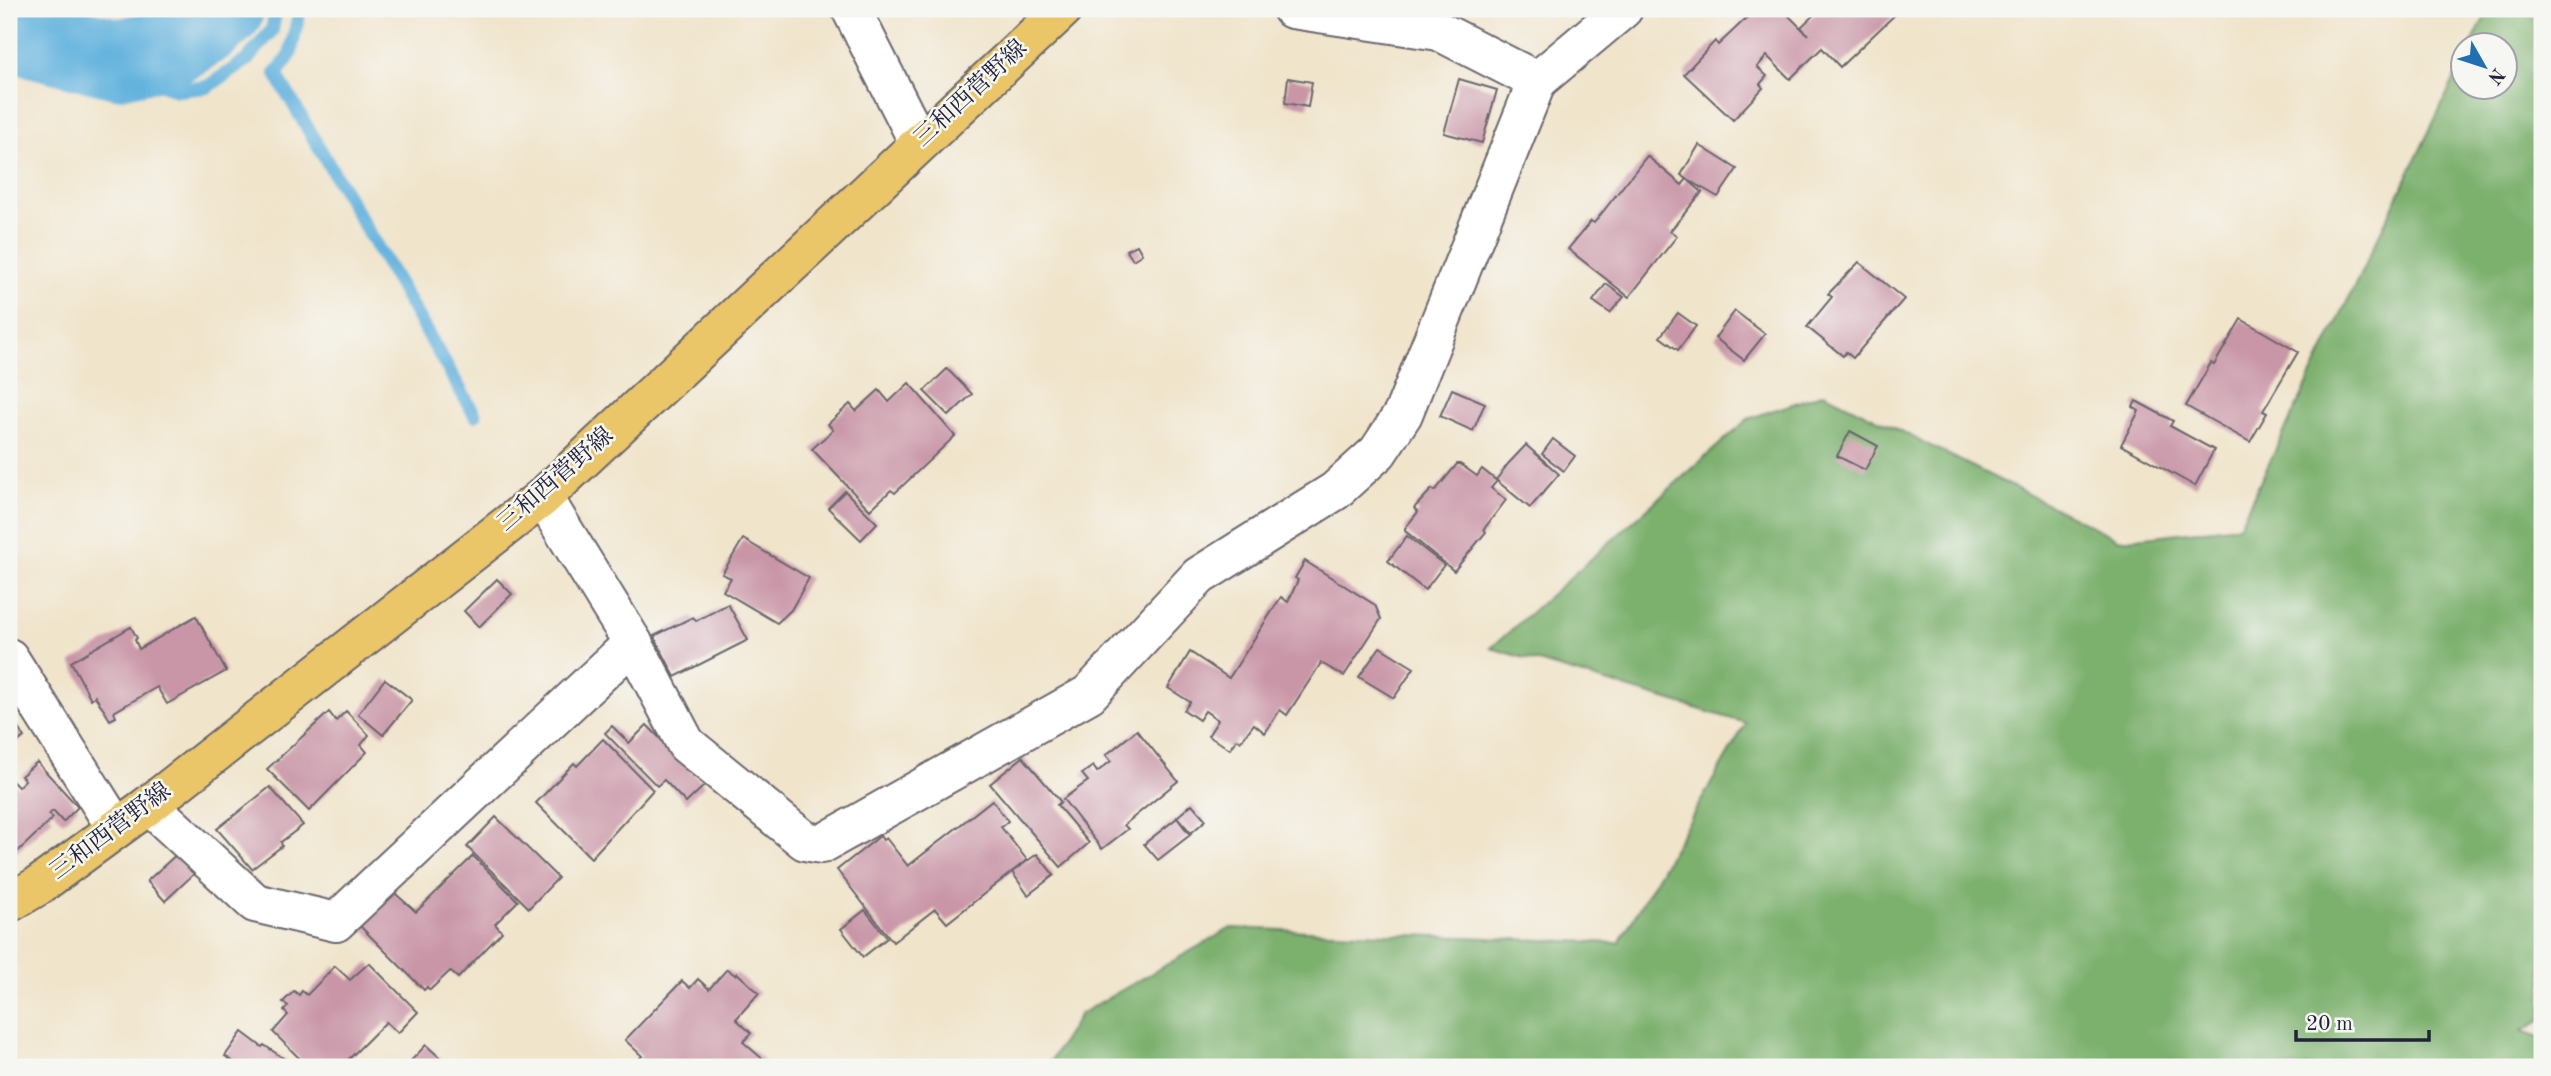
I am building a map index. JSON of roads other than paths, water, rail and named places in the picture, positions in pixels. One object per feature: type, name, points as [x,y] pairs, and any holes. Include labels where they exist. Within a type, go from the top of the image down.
[{"type":"main road","name":"三和西菅野線","points":[[9,903],[38,886],[149,805],[543,496],[1063,9]]},
{"type":"street","points":[[851,9],[919,143]]},
{"type":"street","points":[[1292,9],[1439,31],[1537,80]]},
{"type":"street","points":[[543,496],[633,643],[686,744],[806,841],[822,844],[1089,694],[1199,576],[1335,491],[1378,452],[1403,414],[1537,80],[1623,9]]},
{"type":"street","points":[[149,805],[255,903],[335,922],[633,643]]},
{"type":"street","points":[[9,658],[116,828]]},
{"type":"waterway","points":[[9,31],[118,59],[168,48],[207,24],[224,9]]},
{"type":"waterway","points":[[118,59],[128,71],[177,90],[207,87],[247,60],[272,30],[276,9]]},
{"type":"waterway","points":[[300,9],[290,55],[276,74],[475,415]]}]
